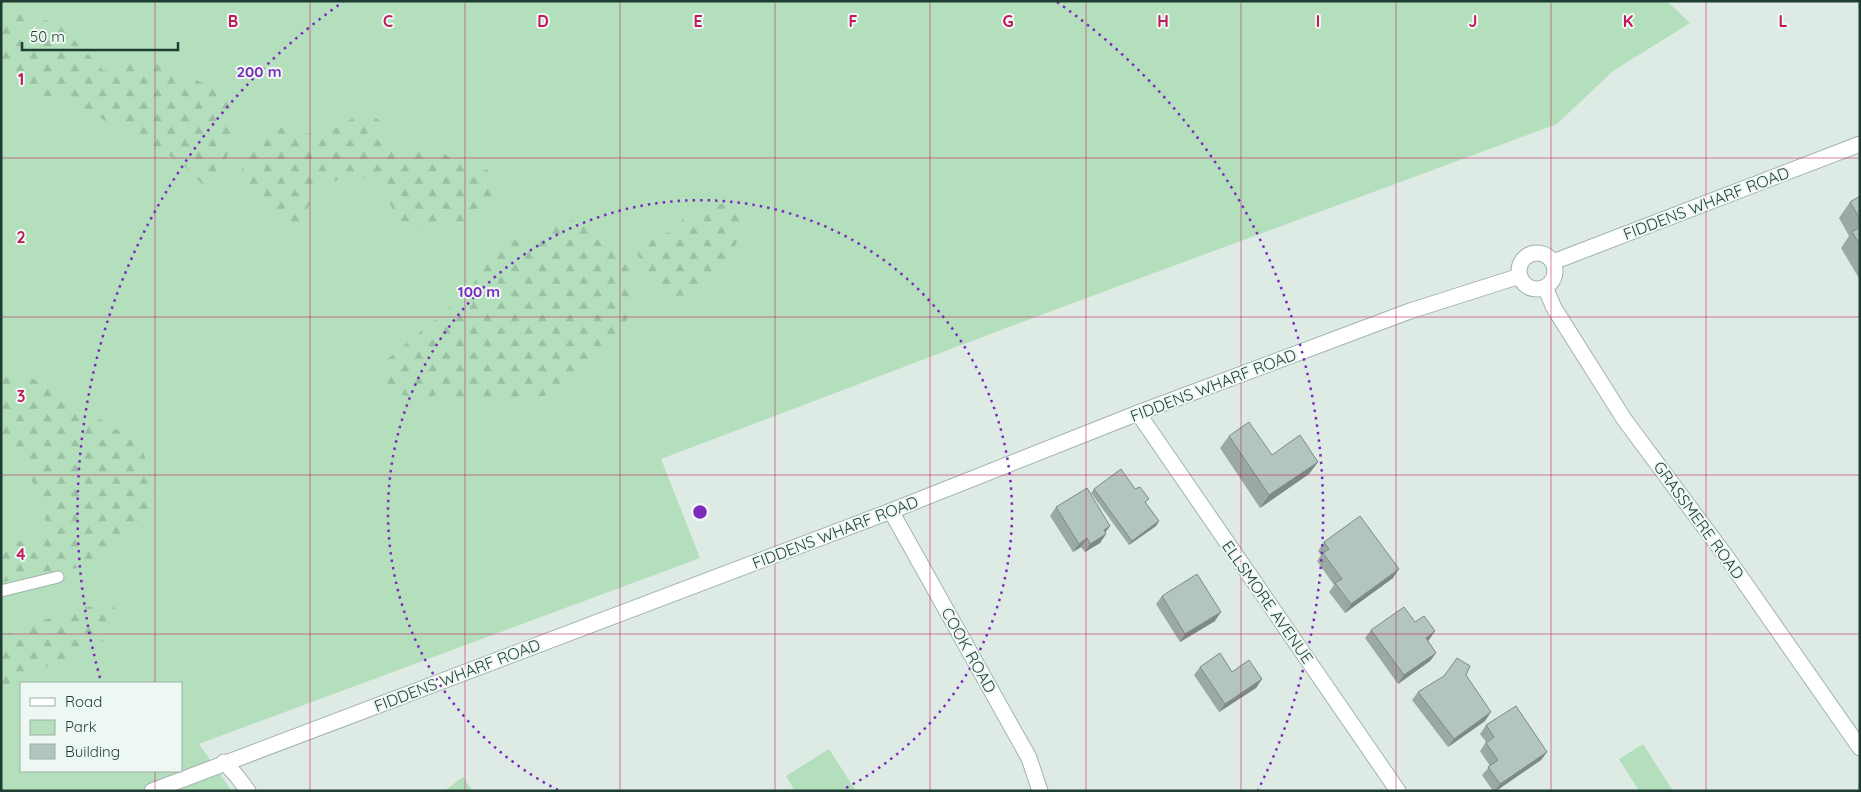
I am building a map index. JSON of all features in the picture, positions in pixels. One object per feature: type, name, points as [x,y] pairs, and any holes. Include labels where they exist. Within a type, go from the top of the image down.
[{"type":"street","name":"FIDDENS WHARF ROAD","points":[[1553,262],[1860,144]]},
{"type":"street","points":[[1530,254],[1543,254],[1553,262],[1554,276],[1545,287],[1530,287],[1524,283],[1520,276],[1519,269],[1521,263],[1530,254]]},
{"type":"street","name":"FIDDENS WHARF ROAD","points":[[152,791],[224,762],[891,511],[1138,413],[1410,311],[1520,276]]},
{"type":"street","name":"GRASSMERE ROAD","points":[[1545,287],[1554,308],[1575,344],[1624,419],[1728,559],[1860,748]]},
{"type":"street","name":"ELLSMORE AVENUE","points":[[1138,413],[1398,791]]},
{"type":"street","name":"COOK ROAD","points":[[891,511],[1030,758],[1040,791]]},
{"type":"street","points":[[224,762],[248,791]]},
{"type":"lane","points":[[1,591],[58,577]]},
{"type":"green space","points":[[1,1],[1667,1],[1690,23],[1613,71],[1557,124],[1046,313],[661,459],[700,558],[199,744],[232,791],[1,791]]},
{"type":"green space","points":[[11,12],[58,23],[104,71],[149,59],[214,88],[231,99],[234,140],[220,174],[204,186],[179,161],[93,114],[13,84],[6,70],[1,67],[1,16]]},
{"type":"green space","points":[[360,114],[378,119],[397,147],[435,149],[470,168],[488,170],[498,181],[497,197],[488,211],[459,227],[401,228],[379,180],[353,178],[334,181],[319,188],[314,194],[303,224],[272,226],[271,202],[244,182],[240,151],[267,123],[300,134],[329,132]]},
{"type":"green space","points":[[709,204],[726,204],[739,215],[742,231],[727,264],[703,295],[667,296],[638,256],[634,239],[668,233],[692,211]]},
{"type":"green space","points":[[577,219],[607,234],[629,268],[636,300],[621,333],[545,396],[485,401],[436,395],[421,401],[391,391],[381,378],[384,362],[466,294],[500,245]]},
{"type":"green space","points":[[11,375],[32,378],[134,440],[144,454],[155,489],[150,523],[93,565],[1,582],[1,544],[41,538],[46,522],[21,449],[1,449],[1,376]]},
{"type":"green space","points":[[112,606],[125,616],[103,641],[1,688],[1,636],[79,607]]},
{"type":"green space","points":[[1643,744],[1673,791],[1639,791],[1619,759]]},
{"type":"green space","points":[[829,749],[856,791],[795,791],[786,776]]},
{"type":"green space","points":[[463,777],[473,791],[444,791]]},
{"type":"building","points":[[1860,196],[1860,219],[1850,202]]},
{"type":"building","points":[[1860,227],[1860,245],[1852,232]]},
{"type":"building","points":[[1249,422],[1272,455],[1300,435],[1318,462],[1269,495],[1229,436]]},
{"type":"building","points":[[1121,469],[1135,489],[1140,487],[1149,499],[1145,502],[1159,521],[1132,541],[1094,489]]},
{"type":"building","points":[[1087,488],[1110,526],[1104,530],[1106,534],[1090,544],[1087,538],[1079,544],[1056,507]]},
{"type":"building","points":[[1360,516],[1399,569],[1351,604],[1335,583],[1342,579],[1323,553],[1329,549],[1324,542]]},
{"type":"building","points":[[1197,574],[1221,612],[1185,634],[1162,596]]},
{"type":"building","points":[[1404,607],[1415,622],[1424,616],[1435,631],[1426,638],[1436,653],[1404,675],[1371,630]]},
{"type":"building","points":[[1220,653],[1232,672],[1249,660],[1262,679],[1225,704],[1200,667]]},
{"type":"building","points":[[1457,658],[1470,666],[1466,675],[1491,712],[1454,739],[1418,692],[1444,676]]},
{"type":"building","points":[[1516,706],[1547,752],[1500,784],[1488,767],[1498,760],[1486,743],[1494,737],[1486,725]]}]
